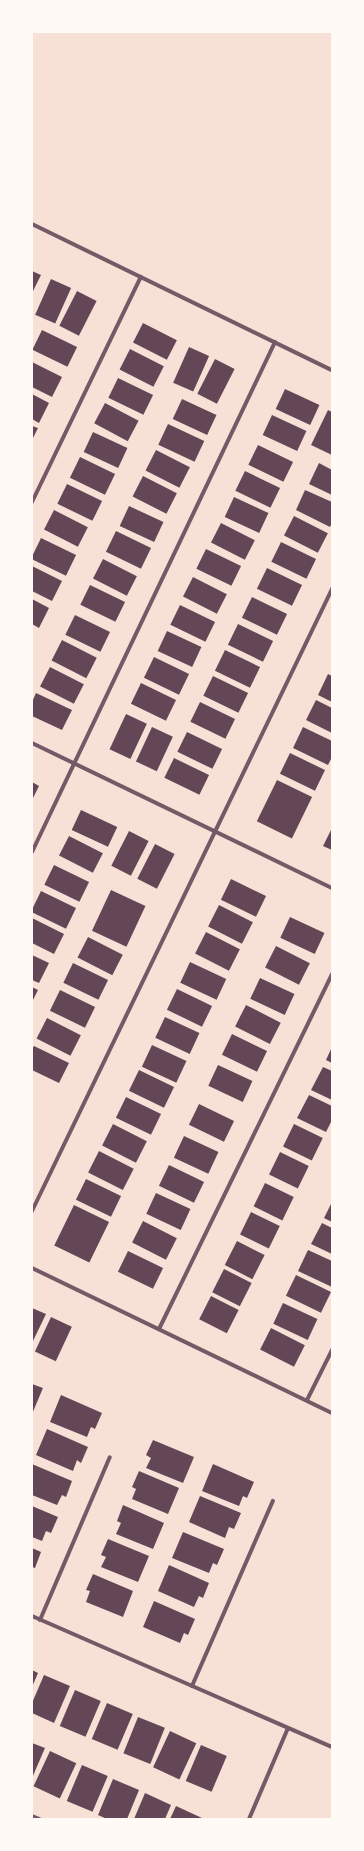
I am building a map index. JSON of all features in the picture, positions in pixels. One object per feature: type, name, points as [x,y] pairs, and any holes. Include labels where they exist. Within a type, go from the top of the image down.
[{"type":"street","points":[[32,224],[332,370]]},
{"type":"street","points":[[32,502],[142,277]]},
{"type":"street","points":[[32,852],[275,342]]},
{"type":"street","points":[[32,1211],[332,589]]},
{"type":"street","points":[[32,743],[332,888]]},
{"type":"street","points":[[159,1329],[332,974]]},
{"type":"street","points":[[32,1268],[332,1413]]},
{"type":"street","points":[[307,1400],[332,1350]]},
{"type":"street","points":[[40,1620],[110,1458]]},
{"type":"street","points":[[192,1686],[273,1501]]},
{"type":"street","points":[[32,1616],[332,1747]]},
{"type":"street","points":[[249,1819],[288,1728]]},
{"type":"street","points":[[32,1816],[39,1819]]},
{"type":"building","points":[[32,271],[41,275],[32,293]]},
{"type":"building","points":[[51,279],[71,288],[55,324],[35,315]]},
{"type":"building","points":[[77,291],[97,301],[79,336],[59,326]]},
{"type":"building","points":[[143,323],[177,340],[167,360],[133,343]]},
{"type":"building","points":[[42,330],[77,347],[67,367],[32,350]]},
{"type":"building","points":[[189,347],[209,356],[193,392],[173,383]]},
{"type":"building","points":[[130,349],[164,366],[153,387],[120,369]]},
{"type":"building","points":[[215,359],[235,369],[217,404],[197,394]]},
{"type":"building","points":[[32,362],[62,377],[52,397],[32,387]]},
{"type":"building","points":[[118,378],[153,395],[143,415],[108,398]]},
{"type":"building","points":[[285,389],[319,405],[310,425],[276,409]]},
{"type":"building","points":[[32,394],[49,403],[39,423],[32,419]]},
{"type":"building","points":[[182,399],[216,415],[207,435],[173,419]]},
{"type":"building","points":[[105,403],[139,421],[128,441],[94,423]]},
{"type":"building","points":[[328,410],[332,412],[332,455],[311,445]]},
{"type":"building","points":[[272,415],[306,431],[297,451],[263,435]]},
{"type":"building","points":[[168,424],[204,441],[195,462],[158,445]]},
{"type":"building","points":[[32,426],[38,428],[32,440]]},
{"type":"building","points":[[93,432],[127,448],[118,468],[84,452]]},
{"type":"building","points":[[258,445],[293,462],[283,482],[248,465]]},
{"type":"building","points":[[156,450],[190,467],[179,488],[146,470]]},
{"type":"building","points":[[80,457],[115,474],[105,495],[70,478]]},
{"type":"building","points":[[319,463],[332,470],[332,495],[309,484]]},
{"type":"building","points":[[245,471],[280,488],[270,508],[235,491]]},
{"type":"building","points":[[143,476],[177,493],[166,514],[133,496]]},
{"type":"building","points":[[67,484],[102,501],[92,521],[57,504]]},
{"type":"building","points":[[305,490],[332,502],[332,523],[330,527],[296,510]]},
{"type":"building","points":[[234,497],[268,513],[259,533],[225,517]]},
{"type":"building","points":[[129,506],[163,522],[154,542],[120,526]]},
{"type":"building","points":[[54,510],[88,527],[78,547],[44,530]]},
{"type":"building","points":[[294,516],[328,533],[318,553],[284,536]]},
{"type":"building","points":[[221,523],[255,540],[245,560],[211,543]]},
{"type":"building","points":[[116,531],[151,548],[141,569],[106,552]]},
{"type":"building","points":[[41,538],[76,555],[66,576],[32,559]]},
{"type":"building","points":[[281,542],[316,559],[306,579],[271,562]]},
{"type":"building","points":[[206,549],[241,566],[231,586],[196,569]]},
{"type":"building","points":[[103,559],[137,576],[127,596],[93,579]]},
{"type":"building","points":[[32,566],[62,581],[52,601],[32,591]]},
{"type":"building","points":[[267,568],[302,585],[292,606],[257,589]]},
{"type":"building","points":[[193,577],[227,594],[217,614],[183,597]]},
{"type":"building","points":[[90,585],[125,602],[115,622],[80,605]]},
{"type":"building","points":[[252,597],[287,614],[277,635],[242,618]]},
{"type":"building","points":[[32,599],[49,608],[39,628],[32,624]]},
{"type":"building","points":[[180,605],[215,622],[205,642],[170,625]]},
{"type":"building","points":[[75,615],[110,632],[100,652],[65,635]]},
{"type":"building","points":[[238,624],[273,641],[263,662],[228,645]]},
{"type":"building","points":[[167,631],[201,647],[192,667],[158,651]]},
{"type":"building","points":[[62,640],[97,658],[86,678],[52,660]]},
{"type":"building","points":[[225,650],[260,667],[250,688],[215,671]]},
{"type":"building","points":[[154,657],[189,674],[179,695],[144,678]]},
{"type":"building","points":[[50,667],[84,684],[74,704],[40,687]]},
{"type":"building","points":[[328,674],[332,676],[332,702],[318,695]]},
{"type":"building","points":[[213,676],[248,693],[238,713],[203,696]]},
{"type":"building","points":[[141,683],[176,700],[166,721],[131,704]]},
{"type":"building","points":[[36,693],[72,710],[62,730],[32,716],[32,702]]},
{"type":"building","points":[[316,700],[332,708],[332,733],[306,720]]},
{"type":"building","points":[[200,702],[235,719],[225,739],[190,722]]},
{"type":"building","points":[[126,714],[147,724],[130,759],[110,749]]},
{"type":"building","points":[[152,727],[173,737],[157,771],[136,761]]},
{"type":"building","points":[[303,727],[332,741],[332,757],[328,765],[293,748]]},
{"type":"building","points":[[187,732],[222,749],[212,769],[177,752]]},
{"type":"building","points":[[290,753],[325,770],[315,791],[280,774]]},
{"type":"building","points":[[174,758],[209,775],[199,795],[164,778]]},
{"type":"building","points":[[277,780],[312,797],[292,838],[257,821]]},
{"type":"building","points":[[32,782],[39,786],[32,800]]},
{"type":"building","points":[[81,810],[117,827],[108,847],[72,830]]},
{"type":"building","points":[[332,828],[332,850],[323,846]]},
{"type":"building","points":[[129,831],[149,841],[131,876],[111,866]]},
{"type":"building","points":[[69,836],[103,853],[93,873],[59,856]]},
{"type":"building","points":[[155,844],[175,854],[157,889],[137,879]]},
{"type":"building","points":[[54,865],[89,882],[79,902],[44,885]]},
{"type":"building","points":[[231,879],[266,896],[256,917],[221,900]]},
{"type":"building","points":[[111,890],[145,906],[126,947],[92,931]]},
{"type":"building","points":[[41,891],[76,908],[66,929],[32,912]]},
{"type":"building","points":[[219,905],[253,922],[242,944],[208,926]]},
{"type":"building","points":[[290,917],[324,933],[315,954],[280,938]]},
{"type":"building","points":[[32,918],[64,934],[54,954],[32,943]]},
{"type":"building","points":[[206,932],[240,949],[229,971],[195,953]]},
{"type":"building","points":[[88,937],[123,955],[112,975],[78,957]]},
{"type":"building","points":[[276,946],[310,963],[299,985],[265,967]]},
{"type":"building","points":[[32,955],[49,963],[39,983],[32,980]]},
{"type":"building","points":[[190,962],[226,979],[217,1000],[180,983]]},
{"type":"building","points":[[73,963],[108,980],[98,1000],[63,983]]},
{"type":"building","points":[[260,978],[294,994],[285,1015],[250,999]]},
{"type":"building","points":[[32,987],[38,990],[32,1002]]},
{"type":"building","points":[[177,989],[212,1006],[202,1027],[167,1010]]},
{"type":"building","points":[[60,990],[95,1007],[85,1028],[50,1011]]},
{"type":"building","points":[[246,1005],[281,1023],[270,1044],[235,1026]]},
{"type":"building","points":[[165,1017],[199,1033],[190,1054],[155,1038]]},
{"type":"building","points":[[47,1018],[81,1035],[70,1056],[37,1038]]},
{"type":"building","points":[[232,1034],[267,1051],[257,1072],[222,1055]]},
{"type":"building","points":[[152,1045],[186,1061],[176,1083],[142,1067]]},
{"type":"building","points":[[34,1046],[69,1063],[59,1083],[32,1070],[32,1049]]},
{"type":"building","points":[[332,1047],[332,1063],[326,1060]]},
{"type":"building","points":[[218,1065],[252,1081],[243,1102],[208,1086]]},
{"type":"building","points":[[323,1067],[332,1071],[332,1100],[311,1090]]},
{"type":"building","points":[[139,1070],[174,1087],[164,1108],[129,1091]]},
{"type":"building","points":[[309,1095],[332,1106],[332,1120],[326,1132],[297,1118]]},
{"type":"building","points":[[126,1097],[161,1114],[151,1135],[116,1118]]},
{"type":"building","points":[[199,1104],[234,1121],[224,1142],[189,1125]]},
{"type":"building","points":[[113,1124],[147,1141],[136,1163],[102,1145]]},
{"type":"building","points":[[294,1124],[323,1138],[312,1160],[283,1146]]},
{"type":"building","points":[[184,1136],[218,1152],[208,1174],[174,1158]]},
{"type":"building","points":[[99,1151],[134,1169],[123,1190],[88,1172]]},
{"type":"building","points":[[280,1152],[309,1166],[298,1188],[269,1174]]},
{"type":"building","points":[[169,1165],[204,1182],[194,1203],[159,1186]]},
{"type":"building","points":[[86,1179],[121,1196],[111,1217],[76,1200]]},
{"type":"building","points":[[265,1183],[294,1197],[282,1220],[254,1206]]},
{"type":"building","points":[[156,1193],[190,1209],[181,1230],[146,1214]]},
{"type":"building","points":[[332,1202],[332,1222],[324,1218]]},
{"type":"building","points":[[74,1205],[109,1222],[89,1263],[54,1245]]},
{"type":"building","points":[[251,1212],[280,1226],[269,1248],[240,1234]]},
{"type":"building","points":[[143,1221],[177,1238],[166,1260],[132,1242]]},
{"type":"building","points":[[322,1223],[332,1228],[332,1254],[311,1244]]},
{"type":"building","points":[[237,1241],[265,1255],[252,1279],[225,1265]]},
{"type":"building","points":[[308,1250],[332,1261],[332,1287],[298,1271]]},
{"type":"building","points":[[128,1251],[163,1268],[153,1289],[118,1272]]},
{"type":"building","points":[[224,1269],[252,1283],[240,1306],[212,1292]]},
{"type":"building","points":[[296,1275],[331,1292],[321,1313],[286,1296]]},
{"type":"building","points":[[211,1296],[239,1310],[227,1333],[199,1319]]},
{"type":"building","points":[[283,1303],[317,1319],[308,1340],[273,1324]]},
{"type":"building","points":[[32,1308],[46,1314],[32,1343]]},
{"type":"building","points":[[51,1317],[72,1327],[56,1361],[35,1351]]},
{"type":"building","points":[[271,1328],[305,1345],[294,1367],[260,1349]]},
{"type":"building","points":[[32,1384],[43,1388],[32,1414]]},
{"type":"building","points":[[61,1395],[102,1413],[95,1429],[91,1427],[87,1437],[50,1422]]},
{"type":"building","points":[[47,1429],[88,1447],[81,1463],[77,1460],[73,1471],[36,1455]]},
{"type":"building","points":[[153,1440],[194,1457],[183,1483],[146,1468],[151,1458],[146,1455]]},
{"type":"building","points":[[32,1464],[72,1481],[66,1497],[62,1495],[57,1505],[32,1495]]},
{"type":"building","points":[[213,1464],[254,1482],[247,1498],[243,1496],[239,1506],[202,1491]]},
{"type":"building","points":[[139,1471],[179,1488],[168,1514],[132,1499],[136,1489],[132,1487]]},
{"type":"building","points":[[200,1496],[241,1513],[234,1529],[229,1527],[225,1538],[189,1522]]},
{"type":"building","points":[[123,1505],[164,1523],[153,1549],[116,1534],[121,1523],[117,1521]]},
{"type":"building","points":[[32,1506],[58,1517],[51,1533],[46,1531],[42,1541],[32,1537]]},
{"type":"building","points":[[183,1532],[224,1549],[217,1565],[213,1563],[209,1573],[172,1558]]},
{"type":"building","points":[[108,1539],[149,1556],[138,1582],[101,1567],[106,1557],[101,1555]]},
{"type":"building","points":[[32,1548],[41,1552],[35,1568],[32,1567]]},
{"type":"building","points":[[169,1565],[209,1583],[203,1598],[199,1596],[194,1607],[158,1591]]},
{"type":"building","points":[[93,1574],[133,1591],[123,1617],[86,1602],[90,1591],[86,1590]]},
{"type":"building","points":[[154,1601],[195,1619],[188,1635],[184,1633],[180,1643],[143,1627]]},
{"type":"building","points":[[32,1670],[38,1673],[32,1687]]},
{"type":"building","points":[[44,1675],[70,1686],[54,1723],[32,1713],[32,1703]]},
{"type":"building","points":[[75,1690],[101,1701],[86,1737],[60,1726]]},
{"type":"building","points":[[107,1703],[133,1714],[118,1750],[92,1739]]},
{"type":"building","points":[[138,1717],[165,1728],[150,1764],[123,1753]]},
{"type":"building","points":[[170,1731],[196,1743],[179,1780],[153,1767]]},
{"type":"building","points":[[32,1743],[45,1748],[32,1778]]},
{"type":"building","points":[[201,1745],[227,1756],[212,1792],[186,1781]]},
{"type":"building","points":[[50,1751],[76,1763],[60,1799],[34,1786]]},
{"type":"building","points":[[82,1765],[108,1776],[93,1812],[67,1801]]},
{"type":"building","points":[[113,1779],[139,1790],[127,1819],[107,1819],[98,1815]]},
{"type":"building","points":[[145,1793],[171,1805],[165,1819],[134,1819]]},
{"type":"building","points":[[176,1806],[202,1818],[170,1819]]}]
